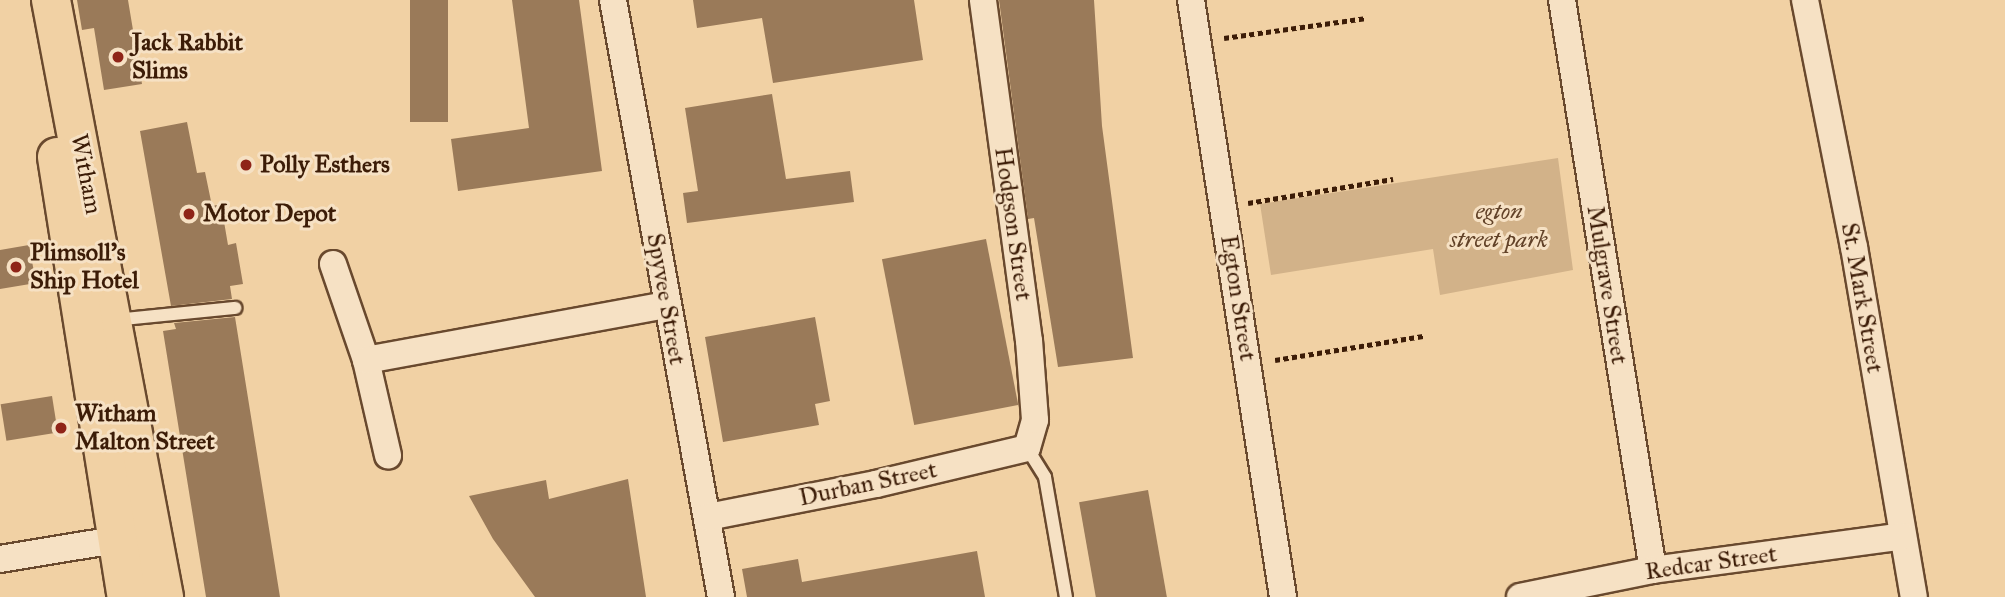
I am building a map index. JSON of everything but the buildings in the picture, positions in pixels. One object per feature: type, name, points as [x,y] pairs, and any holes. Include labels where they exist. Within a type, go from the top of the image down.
[{"type":"highway","name":"Witham","points":[[32,0],[98,321]]},
{"type":"highway","name":"Witham","points":[[51,0],[98,321],[134,537],[127,597]]},
{"type":"highway","name":"Witham","points":[[134,537],[164,597]]},
{"type":"street","name":"Spyvee Street","points":[[613,0],[721,597]]},
{"type":"street","name":"Hodgson Street","points":[[983,0],[1028,341],[1035,420],[1027,448]]},
{"type":"street","name":"Egton Street","points":[[1191,0],[1250,364],[1283,597]]},
{"type":"street","name":"Mulgrave Street","points":[[1562,0],[1653,570]]},
{"type":"street","name":"St. Mark Street","points":[[1805,0],[1854,247],[1914,597]]},
{"type":"street","points":[[333,264],[366,360],[388,455]]},
{"type":"street","points":[[366,360],[667,305]]},
{"type":"street","name":"Durban Street","points":[[708,517],[876,484],[1027,448]]},
{"type":"street","name":"Redcar Street","points":[[1520,597],[1653,570],[1902,536]]},
{"type":"street","points":[[0,559],[134,537]]},
{"type":"lane","points":[[98,321],[234,308]]},
{"type":"lane","points":[[1027,448],[1045,477],[1066,597]]},
{"type":"path","points":[[1198,40],[1367,18]]},
{"type":"path","points":[[1223,206],[1393,179]]},
{"type":"path","points":[[1250,364],[1423,336]]},
{"type":"green space","name":"egton street park","points":[[1558,158],[1573,270],[1440,295],[1433,249],[1271,275],[1260,204]]},
{"type":"place","name":"Jack Rabbit Slims","points":[[118,57]]},
{"type":"place","name":"Polly Esthers","points":[[246,165]]},
{"type":"place","name":"Motor Depot","points":[[189,214]]},
{"type":"place","name":"Plimsoll's Ship Hotel","points":[[16,267]]},
{"type":"place","name":"Witham Malton Street","points":[[61,428]]}]
